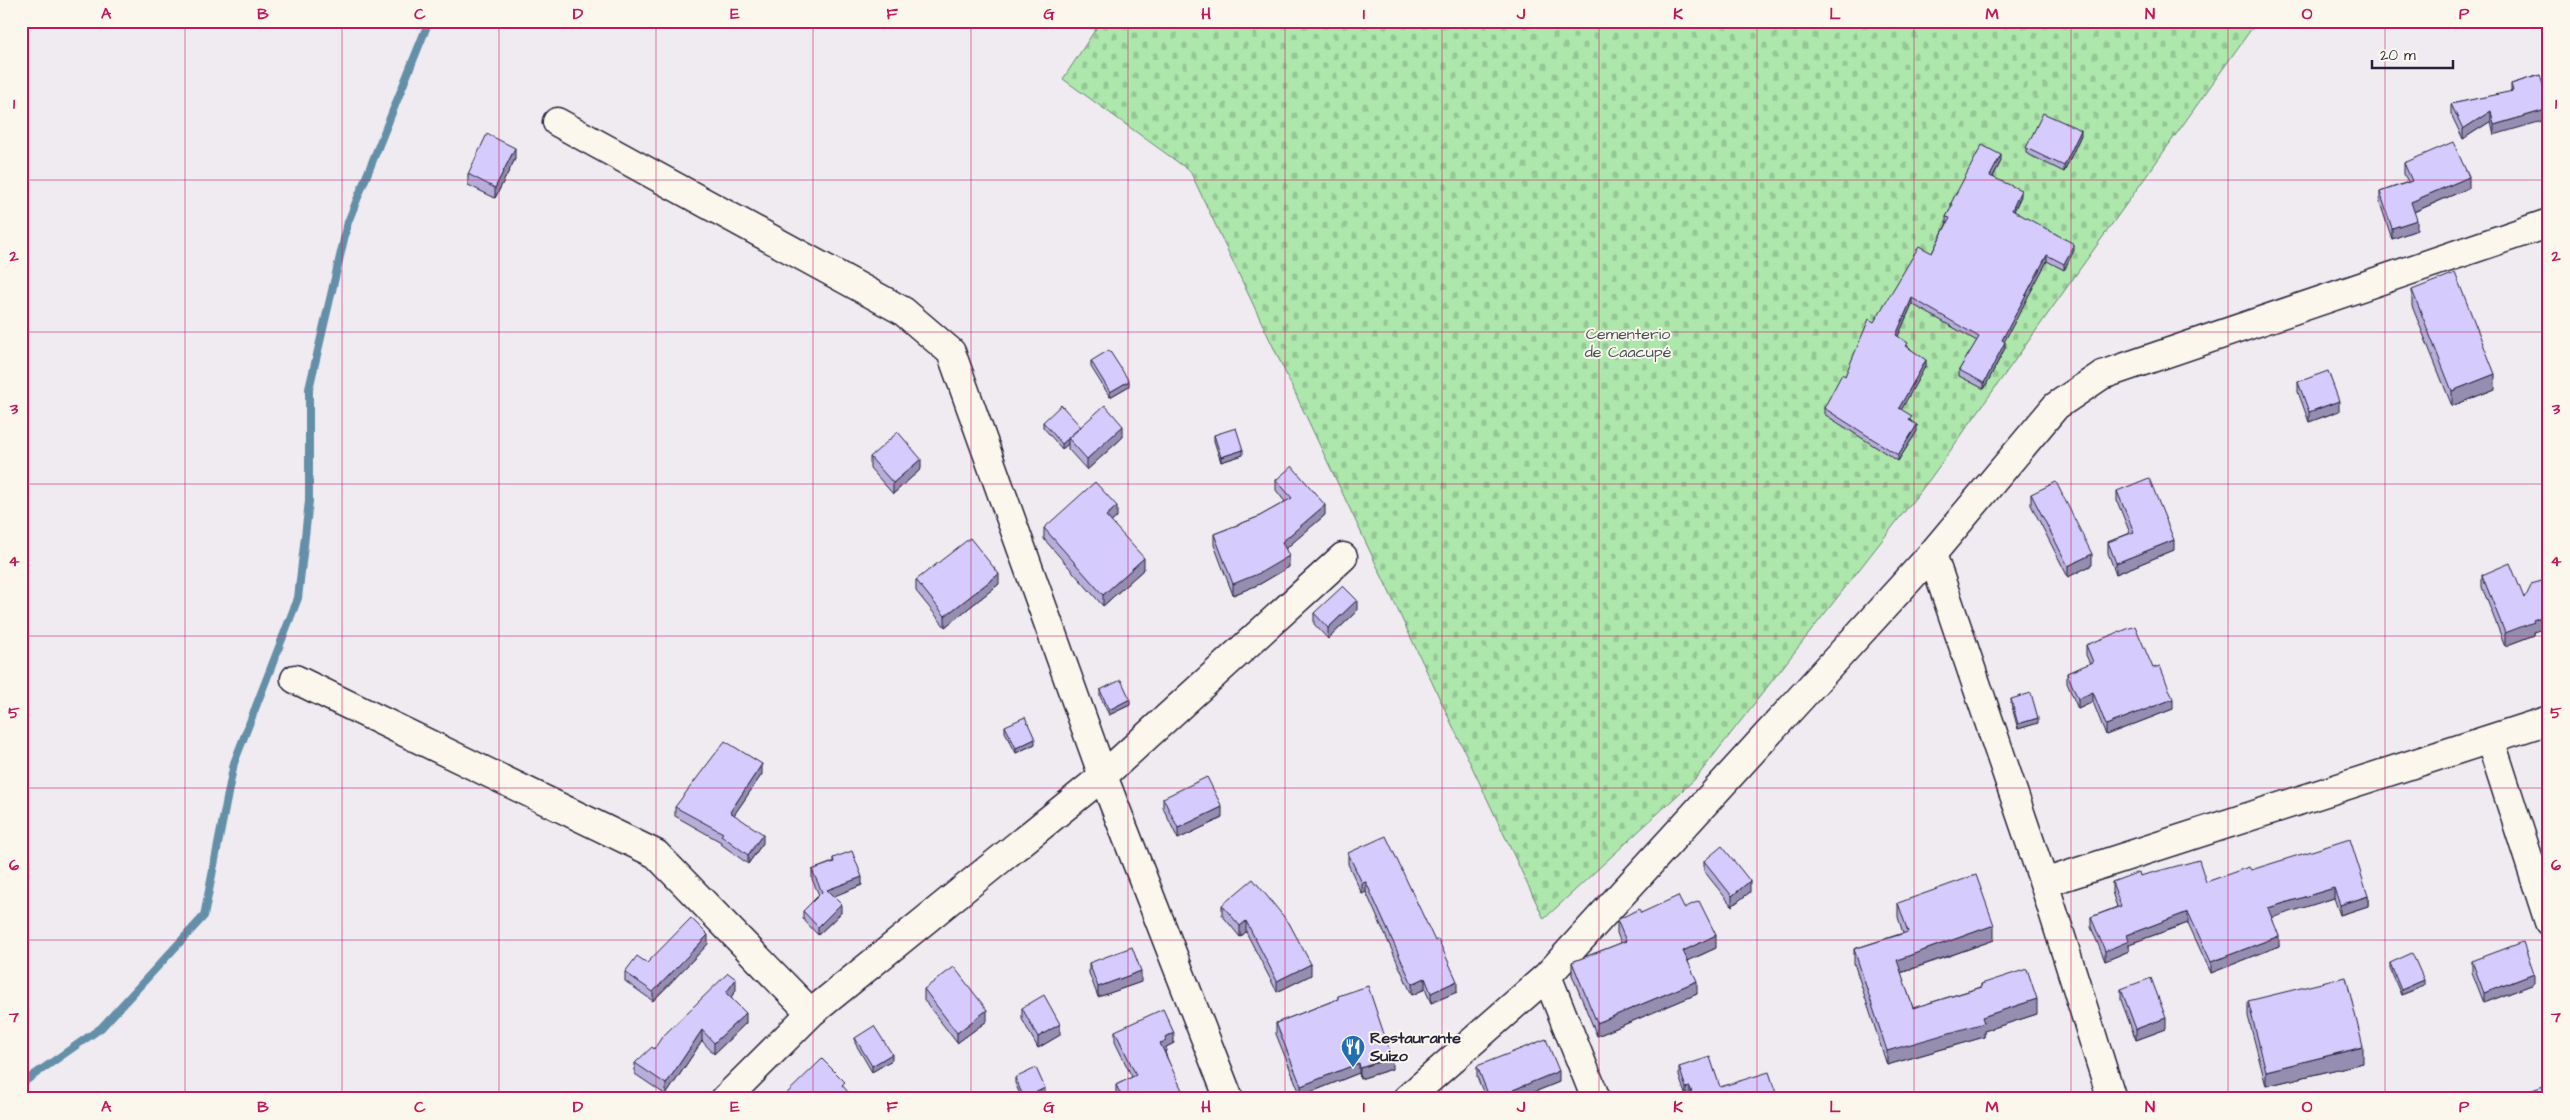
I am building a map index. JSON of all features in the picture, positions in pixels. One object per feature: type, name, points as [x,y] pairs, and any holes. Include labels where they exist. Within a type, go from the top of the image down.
[{"type":"street","points":[[557,122],[902,311],[951,352],[1103,776],[1229,1099]]},
{"type":"street","points":[[1407,1099],[1547,976],[1932,554],[2056,406],[2102,375],[2549,223]]},
{"type":"street","points":[[1932,554],[2044,883],[2112,1099]]},
{"type":"street","points":[[725,1099],[811,1013],[1103,776],[1343,557]]},
{"type":"street","points":[[295,679],[656,854],[811,1013]]},
{"type":"street","points":[[2044,883],[2549,720]]},
{"type":"street","points":[[2490,738],[2549,922]]},
{"type":"street","points":[[1547,976],[1596,1099]]},
{"type":"green space","name":"Cementerio de Caacupé","points":[[1101,21],[2257,21],[1930,479],[1696,778],[1544,919],[1190,171],[1063,79]]},
{"type":"building","points":[[2540,75],[2549,109],[2494,125],[2491,111],[2463,129],[2451,104],[2513,91],[2511,84]]},
{"type":"building","points":[[2043,113],[2081,130],[2064,166],[2026,148]]},
{"type":"building","points":[[487,134],[515,148],[495,188],[468,174]]},
{"type":"building","points":[[2453,142],[2469,177],[2411,202],[2417,220],[2392,228],[2380,192],[2412,181],[2404,163]]},
{"type":"building","points":[[1982,145],[2001,155],[1990,176],[2021,190],[2012,210],[2074,244],[2064,264],[2047,255],[2002,340],[2005,342],[1984,383],[1959,370],[1979,337],[1912,298],[1896,335],[1908,343],[1906,346],[1926,360],[1899,408],[1912,416],[1909,420],[1917,425],[1898,455],[1824,408],[1842,374],[1845,376],[1869,319],[1874,322],[1919,246],[1932,253],[1950,218],[1946,217],[1953,204],[1951,203]]},
{"type":"building","points":[[2455,273],[2495,374],[2452,391],[2412,290]]},
{"type":"building","points":[[1109,350],[1129,381],[1110,392],[1091,361]]},
{"type":"building","points":[[2328,371],[2339,401],[2309,412],[2298,382]]},
{"type":"building","points":[[1061,405],[1081,427],[1062,444],[1043,422]]},
{"type":"building","points":[[1105,405],[1123,426],[1087,459],[1068,438]]},
{"type":"building","points":[[1236,428],[1243,450],[1221,457],[1214,435]]},
{"type":"building","points":[[898,432],[921,459],[893,483],[870,457]]},
{"type":"building","points":[[1292,466],[1325,505],[1282,542],[1289,556],[1260,573],[1233,584],[1214,534],[1258,517],[1292,498],[1276,480]]},
{"type":"building","points":[[2149,478],[2174,540],[2116,563],[2108,542],[2134,532],[2117,491]]},
{"type":"building","points":[[1095,482],[1117,506],[1106,516],[1144,558],[1103,595],[1044,528]]},
{"type":"building","points":[[2056,482],[2092,554],[2068,566],[2031,494]]},
{"type":"building","points":[[970,538],[999,574],[945,616],[916,580]]},
{"type":"building","points":[[2510,563],[2524,598],[2531,584],[2549,579],[2549,614],[2505,633],[2482,575]]},
{"type":"building","points":[[1343,586],[1357,600],[1328,628],[1314,613]]},
{"type":"building","points":[[2135,626],[2153,668],[2160,666],[2173,699],[2106,725],[2093,692],[2078,699],[2067,673],[2093,662],[2086,645]]},
{"type":"building","points":[[1121,680],[1130,699],[1109,710],[1100,690]]},
{"type":"building","points":[[2031,693],[2038,718],[2018,724],[2011,699]]},
{"type":"building","points":[[1025,717],[1035,739],[1016,748],[1005,726]]},
{"type":"building","points":[[725,741],[762,764],[730,812],[763,834],[748,855],[721,835],[723,833],[675,807]]},
{"type":"building","points":[[1207,777],[1222,807],[1178,828],[1163,798]]},
{"type":"building","points":[[1386,836],[1435,941],[1438,939],[1457,981],[1431,993],[1425,978],[1412,984],[1366,882],[1362,883],[1348,853]]},
{"type":"building","points":[[2350,839],[2368,896],[2340,905],[2334,888],[2268,908],[2279,936],[2211,962],[2188,912],[2127,935],[2129,941],[2105,951],[2091,917],[2121,906],[2112,882],[2139,872],[2140,876],[2199,860],[2206,882],[2249,867],[2251,870]]},
{"type":"building","points":[[1722,846],[1750,881],[1732,896],[1704,861]]},
{"type":"building","points":[[852,851],[862,877],[827,890],[841,904],[818,927],[803,911],[822,892],[812,870],[834,862],[833,858]]},
{"type":"building","points":[[1976,875],[1994,925],[1897,960],[1913,1008],[1982,987],[1981,984],[2027,969],[2037,999],[1982,1017],[1984,1023],[1887,1051],[1854,949],[1908,932],[1898,903]]},
{"type":"building","points":[[1253,879],[1289,923],[1311,964],[1277,981],[1246,921],[1240,926],[1222,905]]},
{"type":"building","points":[[1678,896],[1684,908],[1699,901],[1716,935],[1683,951],[1697,981],[1597,1023],[1572,962],[1626,941],[1617,920],[1639,909],[1641,913]]},
{"type":"building","points":[[691,918],[708,935],[653,992],[625,972],[637,956],[647,963]]},
{"type":"building","points":[[2523,942],[2534,974],[2484,993],[2472,961]]},
{"type":"building","points":[[1132,947],[1141,971],[1098,987],[1089,963]]},
{"type":"building","points":[[2412,953],[2424,980],[2401,990],[2390,963]]},
{"type":"building","points":[[954,967],[987,1010],[957,1033],[924,989]]},
{"type":"building","points":[[728,973],[736,979],[726,993],[746,1013],[714,1043],[702,1030],[666,1084],[635,1063],[652,1047],[654,1049],[662,1037]]},
{"type":"building","points":[[2346,977],[2363,1047],[2266,1071],[2248,1001]]},
{"type":"building","points":[[2151,978],[2166,1018],[2136,1029],[2121,989]]},
{"type":"building","points":[[1368,986],[1392,1058],[1360,1068],[1359,1063],[1301,1086],[1276,1023],[1338,999],[1338,996]]},
{"type":"building","points":[[1044,995],[1060,1024],[1038,1037],[1022,1008]]},
{"type":"building","points":[[1163,1009],[1174,1033],[1165,1037],[1166,1041],[1160,1043],[1182,1090],[1163,1099],[1123,1099],[1116,1085],[1136,1075],[1115,1031]]},
{"type":"building","points":[[874,1026],[892,1054],[872,1066],[855,1038]]},
{"type":"building","points":[[1546,1039],[1559,1071],[1513,1090],[1517,1099],[1490,1099],[1477,1066]]},
{"type":"building","points":[[1710,1057],[1720,1087],[1769,1072],[1778,1099],[1694,1099],[1690,1087],[1686,1088],[1679,1067]]},
{"type":"building","points":[[822,1059],[845,1082],[842,1085],[854,1099],[781,1099]]},
{"type":"building","points":[[1036,1068],[1045,1088],[1024,1098],[1015,1078]]},
{"type":"building","points":[[2549,1084],[2549,1099],[2523,1099],[2521,1094]]},
{"type":"waterway","points":[[21,1084],[101,1028],[204,916],[234,763],[298,598],[309,501],[309,389],[348,222],[429,21]]},
{"type":"place","name":"Restaurante Suizo","points":[[1353,1068]]}]
